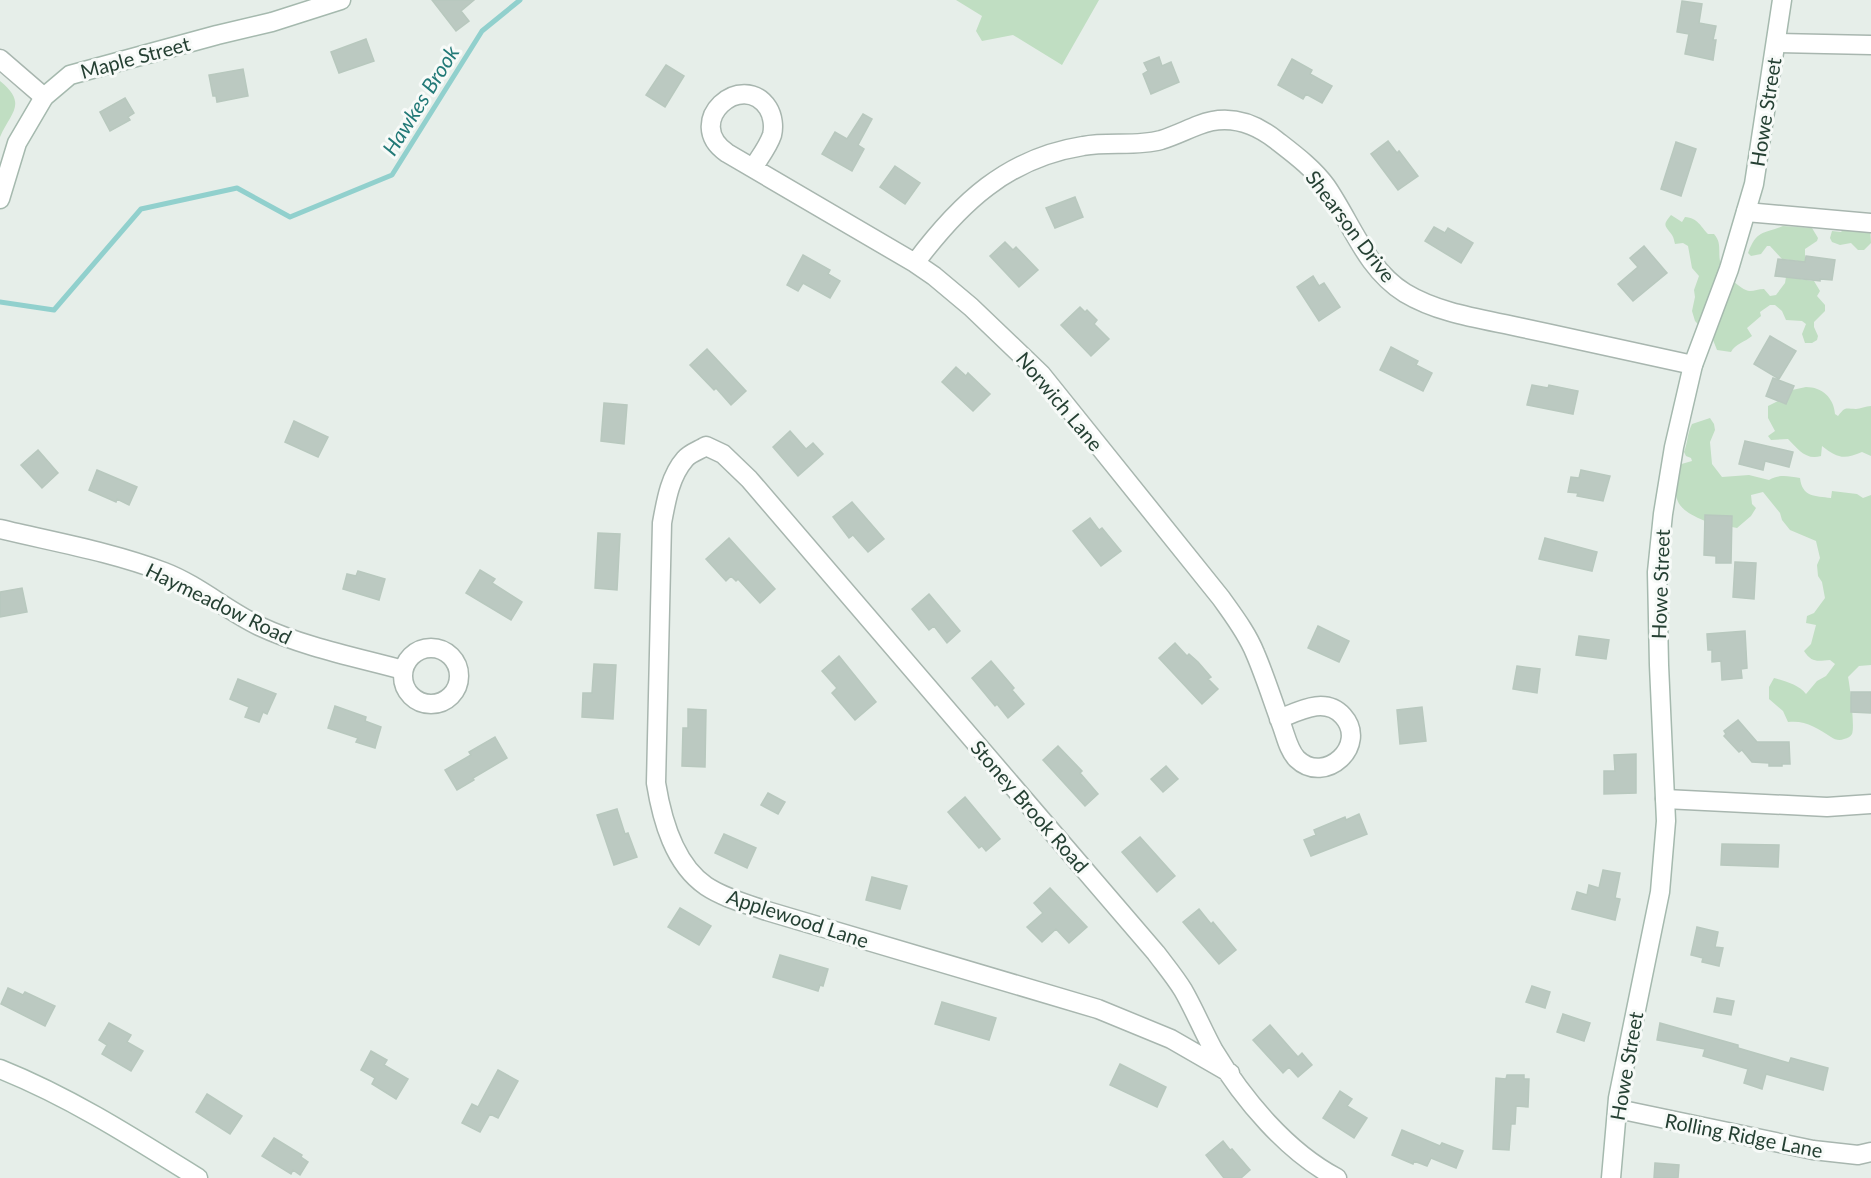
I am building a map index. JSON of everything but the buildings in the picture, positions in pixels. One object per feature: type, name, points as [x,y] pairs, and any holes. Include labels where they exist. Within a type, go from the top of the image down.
[{"type":"street","name":"Maple Street","points":[[0,199],[17,143],[44,97],[70,75],[272,22],[341,0]]},
{"type":"street","name":"Howe Street","points":[[1611,1178],[1618,1109],[1660,892],[1666,821],[1657,572],[1663,514],[1674,447],[1694,365],[1729,269],[1754,184],[1782,0]]},
{"type":"street","points":[[1776,44],[1871,45]]},
{"type":"street","points":[[0,59],[44,97]]},
{"type":"street","name":"Shearson Drive","points":[[915,263],[947,224],[987,185],[1036,158],[1084,145],[1159,140],[1201,124],[1231,119],[1247,122],[1260,129],[1285,147],[1320,178],[1378,269],[1405,293],[1453,313],[1694,365]]},
{"type":"street","name":"Norwich Lane","points":[[753,168],[915,263],[959,296],[1022,354],[1066,403],[1221,598],[1255,651],[1279,719]]},
{"type":"street","points":[[1746,212],[1871,223]]},
{"type":"street","name":"Applewood Lane","points":[[706,446],[686,458],[673,479],[666,499],[662,523],[657,783],[660,808],[668,831],[678,853],[691,871],[705,885],[724,896],[767,911],[1098,1009],[1171,1039],[1230,1073]]},
{"type":"street","name":"Stoney Brook Road","points":[[706,446],[723,453],[749,480],[1142,935],[1182,988],[1215,1052],[1259,1113],[1312,1163],[1337,1178]]},
{"type":"street","name":"Haymeadow Road","points":[[0,529],[134,562],[164,572],[193,586],[239,615],[279,634],[403,670]]},
{"type":"street","points":[[1665,800],[1827,807],[1871,804]]},
{"type":"street","points":[[0,1069],[49,1091],[123,1131],[198,1178]]},
{"type":"street","name":"Rolling Ridge Lane","points":[[1618,1109],[1813,1150],[1858,1155],[1871,1152]]},
{"type":"green space","points":[[956,0],[1099,0],[1062,65],[1013,35],[982,41],[976,31],[982,16]]},
{"type":"green space","points":[[0,81],[13,96],[15,108],[0,137]]},
{"type":"green space","points":[[1671,215],[1682,222],[1685,217],[1693,219],[1708,234],[1714,234],[1719,244],[1721,265],[1741,288],[1752,291],[1764,289],[1770,296],[1776,295],[1785,283],[1786,277],[1814,281],[1820,291],[1817,296],[1825,305],[1825,311],[1814,322],[1817,340],[1805,343],[1802,334],[1806,324],[1802,321],[1786,320],[1782,311],[1775,305],[1770,305],[1760,312],[1761,316],[1747,328],[1752,336],[1731,352],[1717,350],[1713,340],[1695,321],[1692,311],[1694,290],[1699,276],[1692,268],[1688,246],[1683,243],[1675,244],[1673,236],[1666,227]]},
{"type":"green space","points":[[1847,225],[1870,227],[1871,243],[1864,250],[1858,250],[1851,243],[1840,245],[1832,242],[1830,238],[1832,231],[1841,232]]},
{"type":"green space","points":[[1783,226],[1812,228],[1818,238],[1805,249],[1805,262],[1782,259],[1770,246],[1767,246],[1761,254],[1751,256],[1748,253],[1758,236]]},
{"type":"green space","points":[[1806,387],[1826,394],[1838,416],[1846,409],[1871,406],[1871,456],[1862,452],[1845,457],[1832,453],[1822,446],[1821,456],[1811,457],[1802,453],[1788,439],[1771,440],[1768,436],[1775,431],[1768,418],[1768,406],[1778,401],[1786,404],[1792,390]]},
{"type":"green space","points":[[1710,418],[1715,430],[1710,442],[1712,464],[1722,477],[1749,475],[1769,480],[1780,476],[1792,477],[1800,478],[1803,489],[1815,496],[1831,498],[1832,491],[1857,494],[1863,498],[1871,495],[1871,665],[1859,666],[1848,677],[1853,723],[1852,734],[1848,738],[1836,739],[1811,725],[1788,722],[1783,711],[1769,699],[1769,687],[1774,678],[1796,686],[1806,694],[1817,681],[1826,676],[1835,664],[1830,660],[1812,659],[1804,651],[1811,644],[1816,625],[1806,623],[1807,616],[1814,613],[1825,598],[1822,582],[1818,576],[1817,565],[1820,558],[1816,541],[1790,530],[1763,492],[1751,495],[1752,504],[1756,508],[1751,516],[1737,528],[1732,527],[1732,516],[1705,515],[1705,521],[1686,511],[1677,500],[1678,465],[1692,461],[1684,452],[1690,428],[1692,424]]},
{"type":"waterway","name":"Hawkes Brook","points":[[0,302],[54,310],[141,209],[237,188],[290,217],[392,175],[482,31],[520,0]]}]
